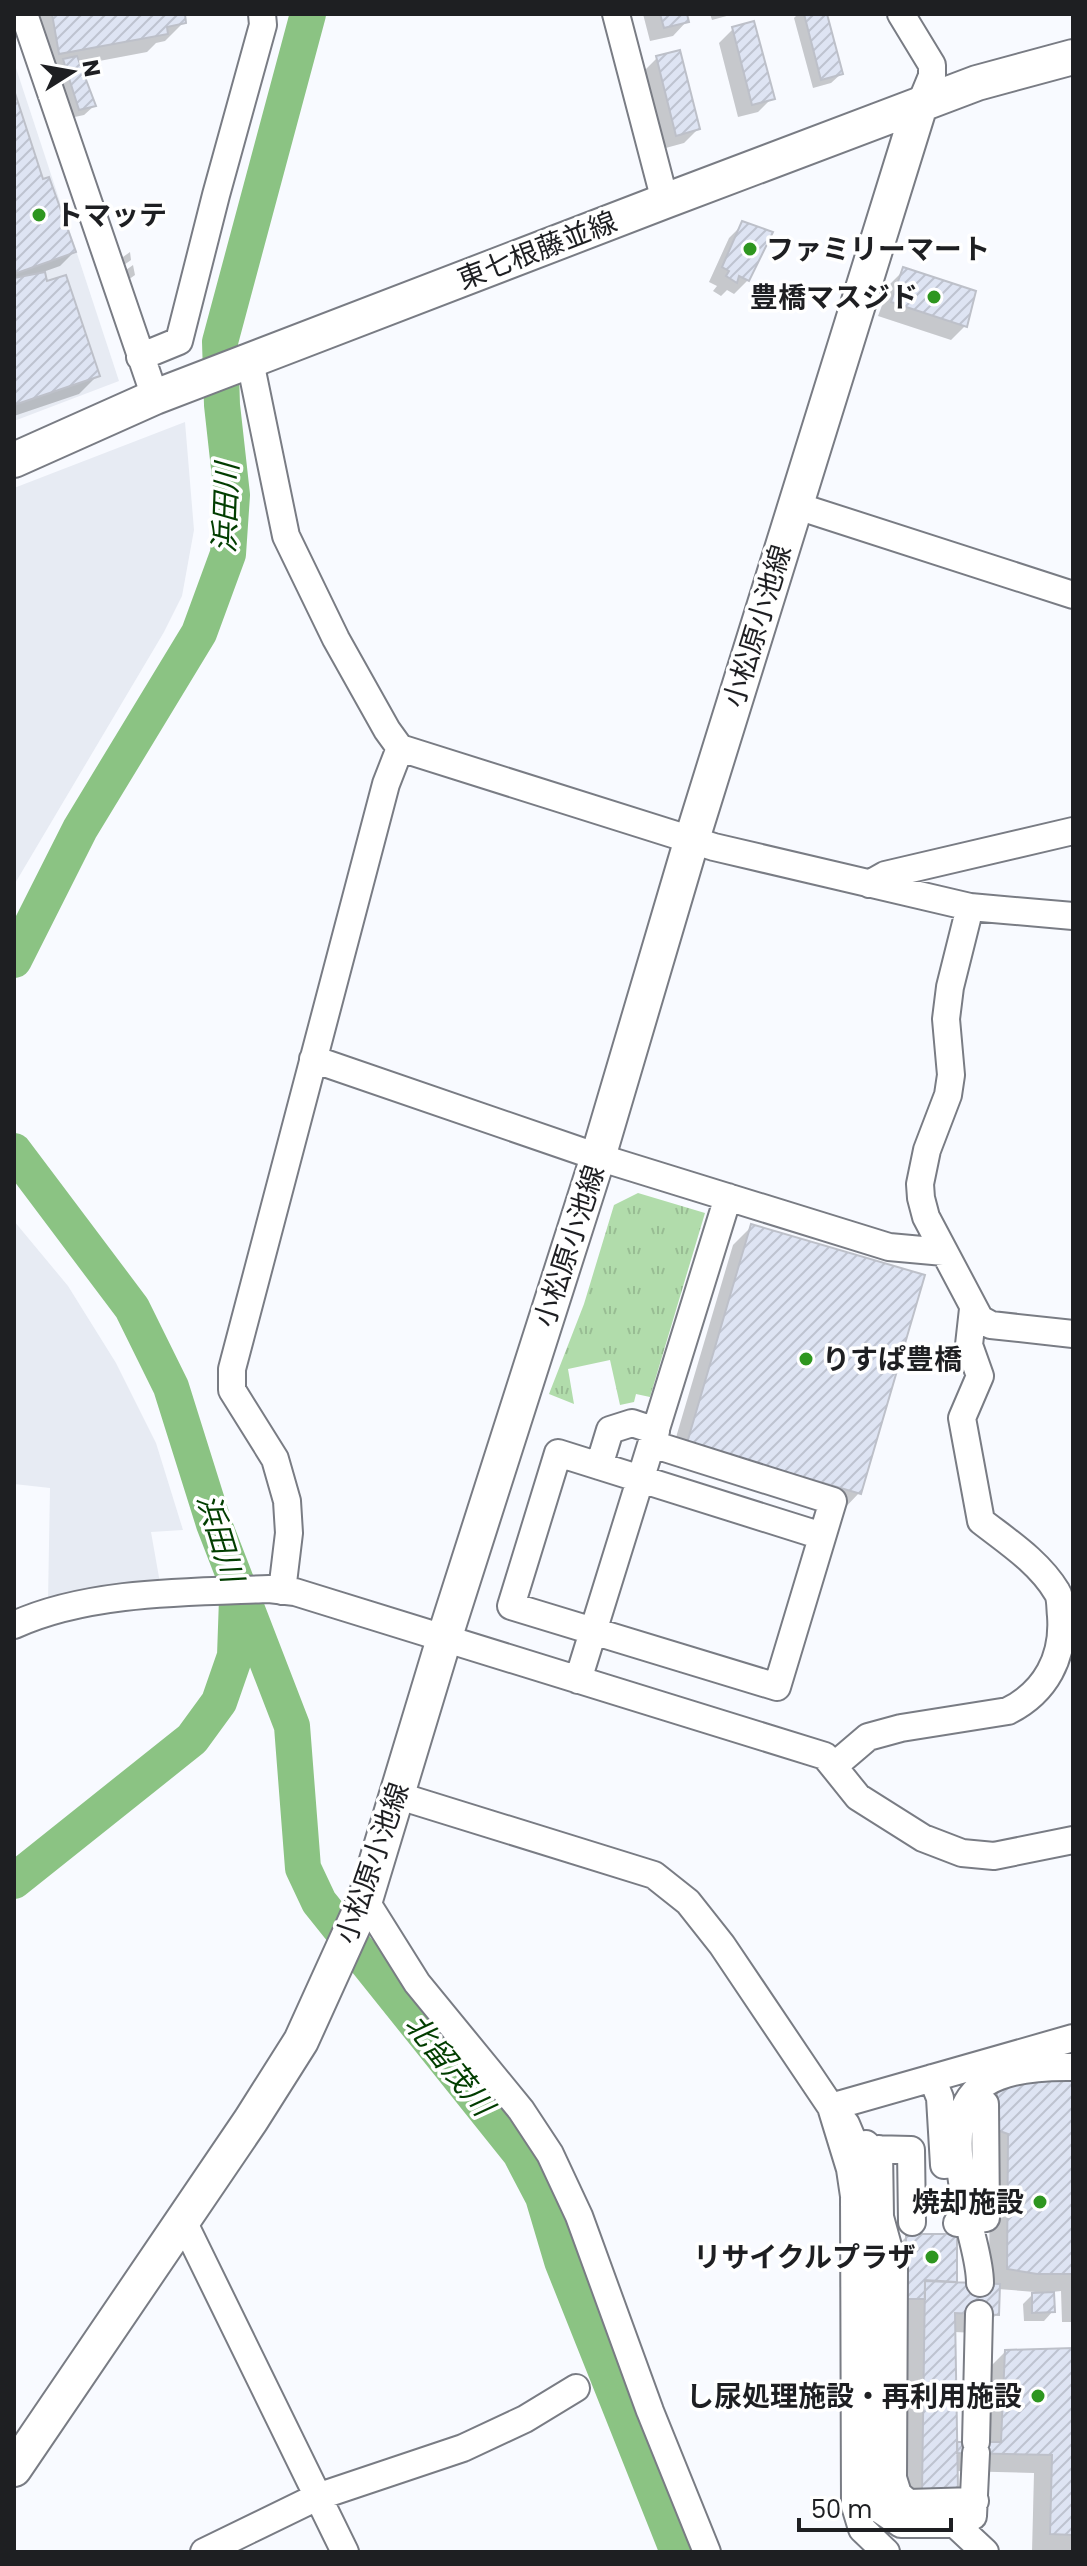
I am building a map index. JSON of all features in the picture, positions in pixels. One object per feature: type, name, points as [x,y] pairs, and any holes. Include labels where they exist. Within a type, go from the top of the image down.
[{"type":"main road","points":[[920,105],[977,83],[1073,57]]},
{"type":"main road","name":"東七根藤並線","points":[[14,460],[155,397],[920,105]]},
{"type":"main road","name":"小松原小池線","points":[[14,2469],[301,2041],[362,1906],[598,1157],[794,505],[920,105]]},
{"type":"main road","name":"東七根藤並線","points":[[14,441],[102,410],[155,397]]},
{"type":"street","points":[[24,14],[155,397]]},
{"type":"street","points":[[140,357],[179,341],[263,25],[262,14]]},
{"type":"street","points":[[616,14],[665,201]]},
{"type":"street","points":[[901,14],[932,65],[932,76],[920,105]]},
{"type":"street","points":[[250,361],[286,536],[336,639],[400,748],[714,847],[970,907],[1073,916]]},
{"type":"street","points":[[794,505],[1073,595]]},
{"type":"street","points":[[276,1590],[289,1533],[287,1501],[275,1459],[232,1390],[232,1369],[386,784],[400,748]]},
{"type":"street","points":[[869,884],[885,875],[1073,831]]},
{"type":"street","points":[[970,907],[950,987],[946,1019],[951,1075],[948,1095],[927,1150],[920,1184],[926,1217],[980,1319],[991,1325],[1073,1334]]},
{"type":"street","points":[[313,1059],[598,1157],[889,1247],[944,1252]]},
{"type":"street","points":[[578,1680],[728,1197]]},
{"type":"street","points":[[834,1766],[868,1737],[901,1728],[1008,1711],[1024,1703],[1042,1686],[1056,1662],[1062,1635],[1059,1595],[1033,1562],[981,1521],[962,1418],[980,1376],[969,1345],[973,1309]]},
{"type":"street","points":[[599,1466],[610,1430],[632,1423],[654,1438],[833,1501],[777,1687],[511,1606],[558,1453],[599,1466],[822,1536]]},
{"type":"street","points":[[14,1625],[74,1605],[195,1592],[295,1592],[825,1756],[858,1797],[923,1838],[962,1853],[994,1856],[1073,1840]]},
{"type":"street","points":[[396,1795],[654,1875],[688,1902],[722,1945],[839,2116],[871,2149],[911,2150],[912,2222]]},
{"type":"street","points":[[362,1906],[417,1983],[521,2110],[550,2154],[579,2216],[650,2411],[707,2552]]},
{"type":"street","points":[[839,2116],[932,2078],[1073,2038]]},
{"type":"street","points":[[980,2283],[960,2170],[960,2117],[971,2093],[980,2086],[1018,2070],[1073,2067]]},
{"type":"street","points":[[932,2078],[940,2098],[945,2188],[954,2224],[986,2218],[985,2104]]},
{"type":"street","points":[[839,2116],[860,2164],[867,2206],[873,2486],[879,2509],[901,2524],[955,2524],[973,2516],[979,2314]]},
{"type":"street","points":[[839,2116],[854,2196],[855,2506],[862,2529],[886,2552]]},
{"type":"street","points":[[879,2149],[880,2217],[894,2268],[893,2478],[898,2494],[908,2503],[975,2501]]},
{"type":"street","points":[[183,2221],[345,2552]]},
{"type":"street","points":[[204,2552],[317,2497],[463,2448],[525,2419],[576,2388]]},
{"type":"street","points":[[955,2524],[985,2552]]},
{"type":"shaded area","points":[[14,62],[119,381],[14,421]]},
{"type":"shaded area","points":[[185,422],[194,530],[182,596],[164,632],[14,885],[14,488]]},
{"type":"shaded area","points":[[14,1221],[68,1286],[116,1363],[156,1443],[183,1530],[151,1532],[160,1583],[79,1590],[48,1601],[50,1488],[14,1484]]},
{"type":"green space","points":[[638,1193],[705,1213],[650,1397],[636,1394],[634,1402],[620,1405],[610,1360],[568,1369],[574,1404],[549,1394],[584,1304],[614,1205]]},
{"type":"building","points":[[52,14],[185,14],[186,23],[167,27],[168,34],[59,54]]},
{"type":"building","points":[[660,14],[687,14],[689,22],[664,28]]},
{"type":"building","points":[[804,14],[827,14],[843,74],[821,80]]},
{"type":"building","points":[[754,21],[775,99],[752,105],[732,27]]},
{"type":"building","points":[[680,50],[700,129],[676,136],[656,56]]},
{"type":"building","points":[[77,56],[96,106],[79,110],[63,59]]},
{"type":"building","name":"トマッテ","points":[[14,90],[43,179],[49,177],[76,252],[14,274]]},
{"type":"building","points":[[742,221],[773,232],[749,281],[739,276],[737,283],[726,276],[729,271],[722,267]]},
{"type":"building","name":"豊橋マスジド","points":[[903,267],[976,291],[967,327],[891,302]]},
{"type":"building","points":[[45,272],[47,281],[66,275],[100,376],[14,405],[14,278]]},
{"type":"building","name":"りすぱ豊橋","points":[[751,1224],[925,1275],[861,1494],[687,1443]]},
{"type":"building","name":"焼却施設","points":[[1073,2075],[1073,2274],[1037,2274],[1007,2269],[1008,2134],[997,2130],[997,2089],[1028,2078]]},
{"type":"building","name":"リサイクルプラザ","points":[[906,2234],[957,2234],[957,2282],[925,2280],[925,2299],[906,2299]]},
{"type":"building","points":[[925,2281],[1000,2284],[999,2315],[955,2313],[958,2491],[922,2492]]},
{"type":"building","points":[[1054,2292],[1055,2312],[1032,2313],[1032,2293]]},
{"type":"building","name":"し尿処理施設・再利用施設","points":[[1073,2348],[1073,2535],[1050,2534],[1052,2455],[957,2453],[957,2442],[1001,2442],[1005,2350]]},
{"type":"waterway","name":"浜田川","points":[[14,960],[80,829],[199,633],[228,554],[232,495],[222,405],[220,342],[308,14]]},
{"type":"waterway","name":"北留茂川","points":[[14,1151],[132,1308],[171,1387],[214,1524],[292,1726],[303,1868],[319,1902],[520,2153],[543,2197],[562,2261],[678,2552]]},
{"type":"waterway","name":"浜田川","points":[[14,1881],[192,1739],[219,1702],[235,1656],[237,1599]]},
{"type":"place","name":"トマッテ","points":[[39,215]]},
{"type":"place","name":"ファミリーマート","points":[[750,249]]},
{"type":"place","name":"豊橋マスジド","points":[[934,297]]},
{"type":"place","name":"りすぱ豊橋","points":[[806,1359]]},
{"type":"place","name":"焼却施設","points":[[1040,2202]]},
{"type":"place","name":"リサイクルプラザ","points":[[932,2257]]},
{"type":"place","name":"し尿処理施設・再利用施設","points":[[1038,2396]]}]
